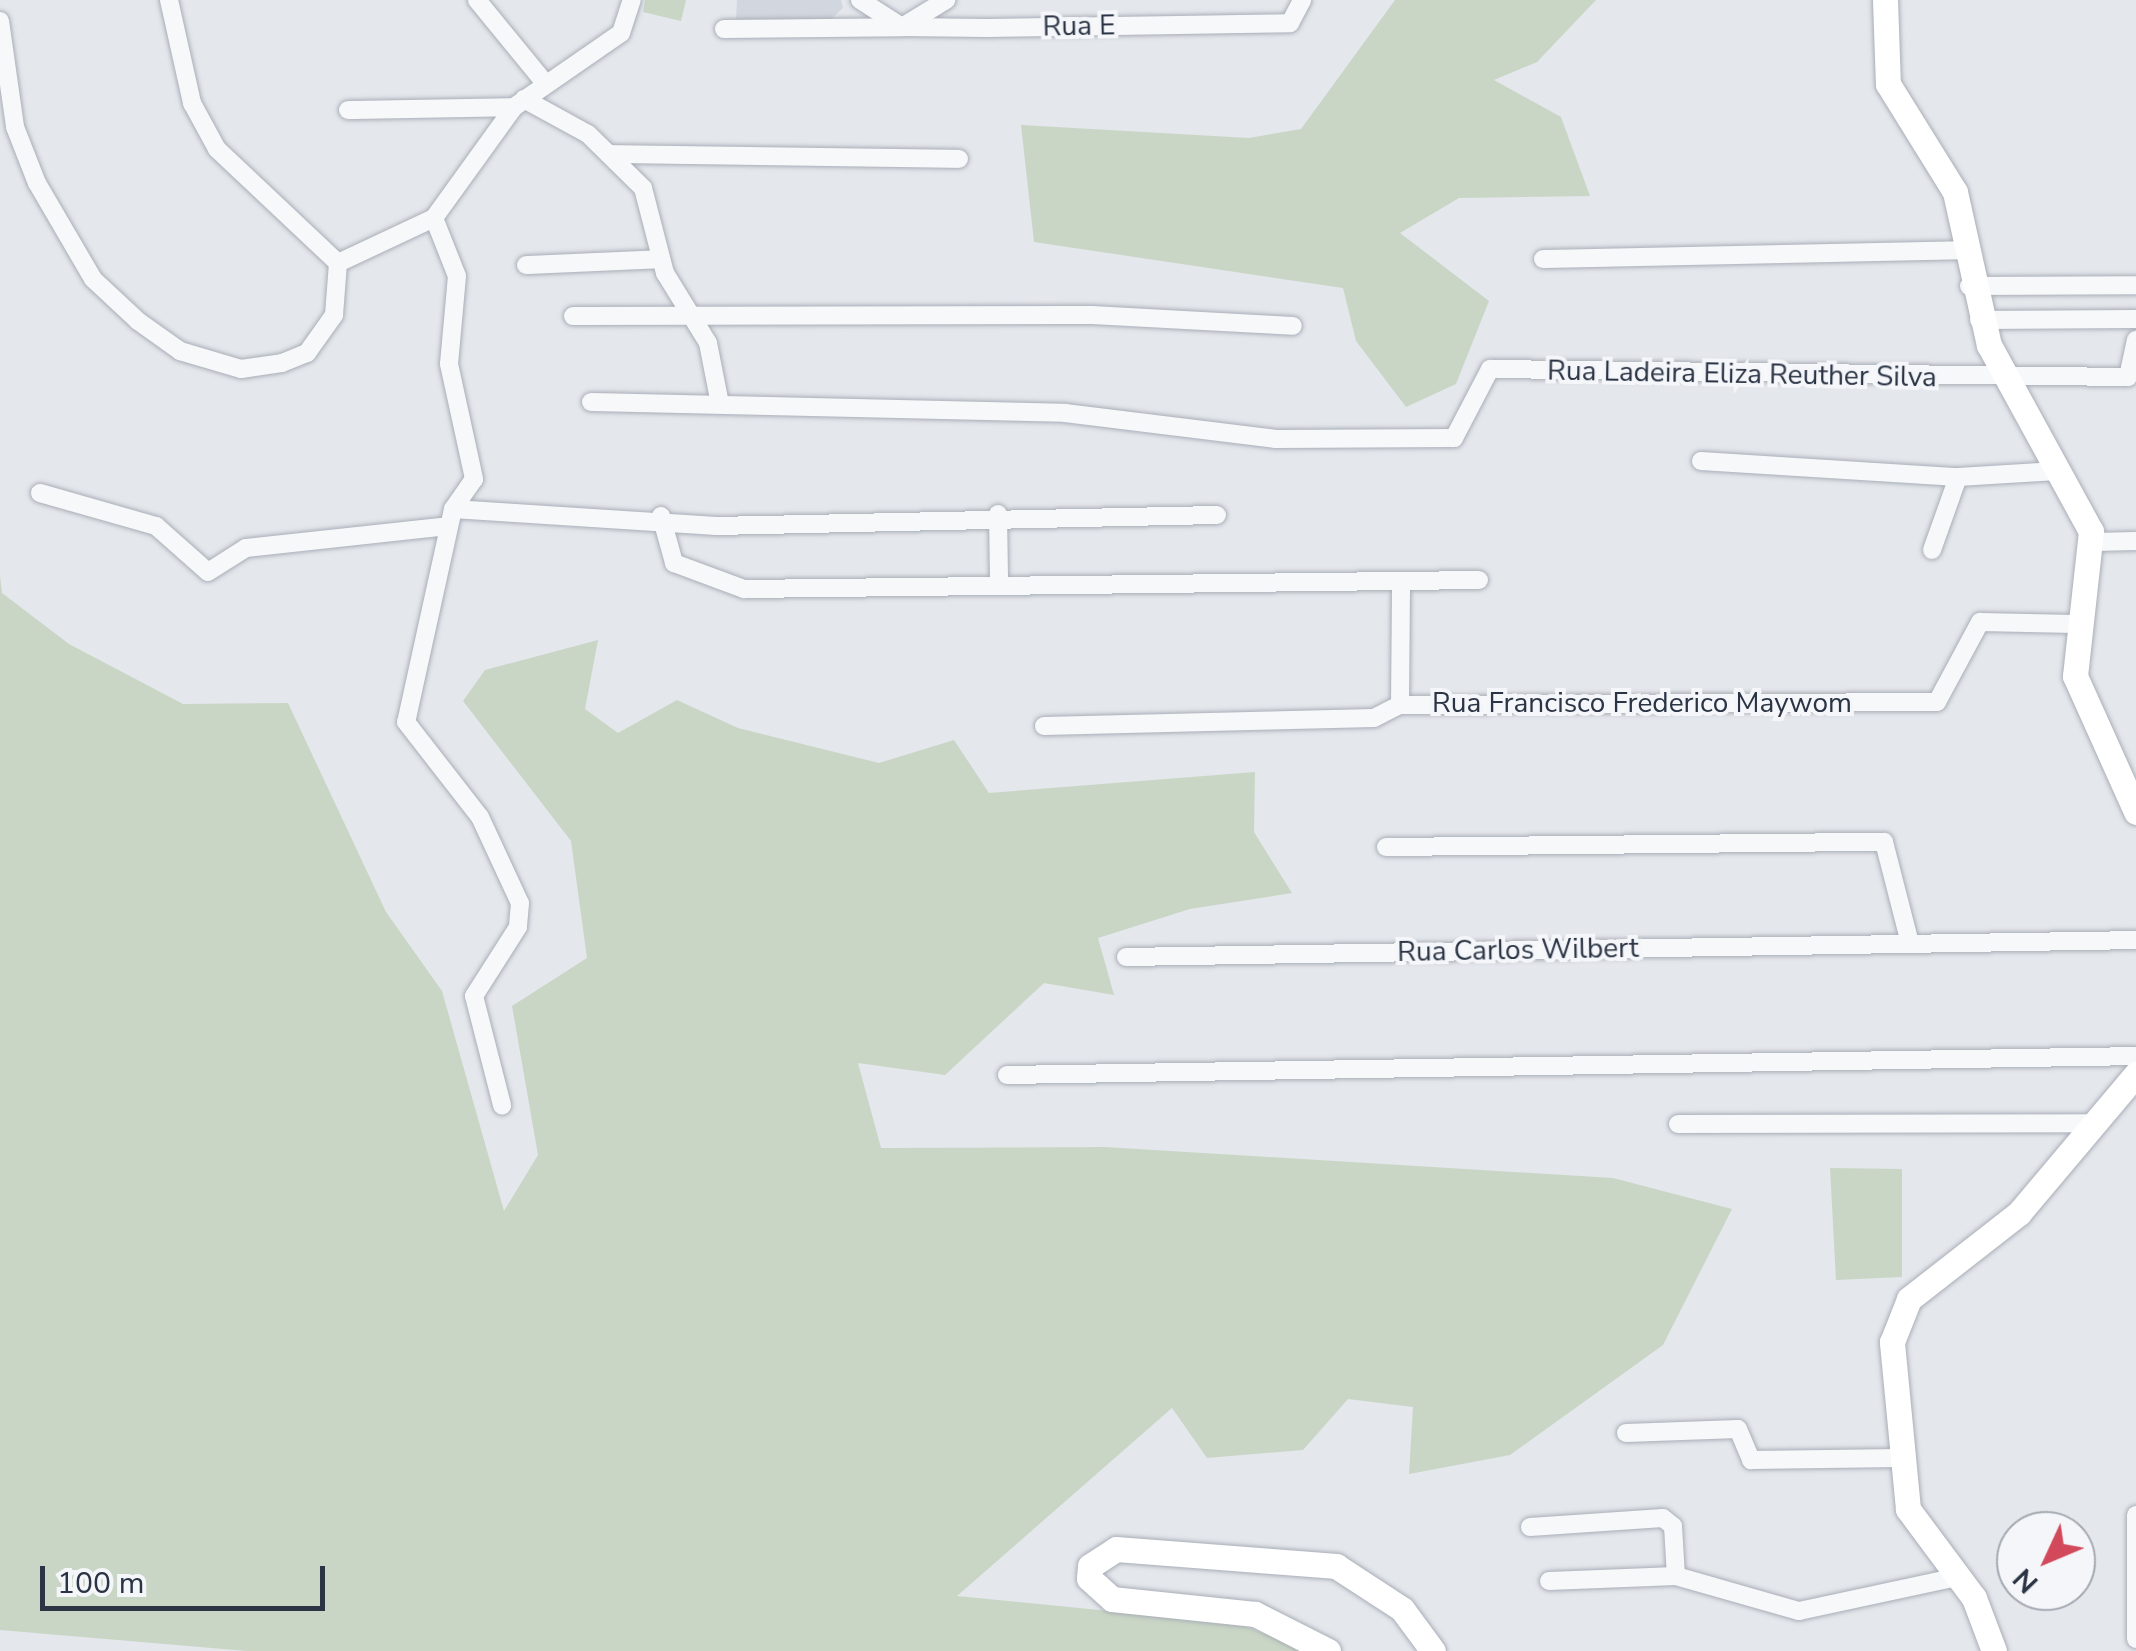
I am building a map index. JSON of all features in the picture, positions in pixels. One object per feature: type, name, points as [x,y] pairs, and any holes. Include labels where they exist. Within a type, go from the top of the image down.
[{"type":"street","points":[[169,0],[192,103],[216,149],[338,263]]},
{"type":"street","points":[[477,0],[544,82]]},
{"type":"street","points":[[338,263],[434,218],[519,102],[621,32],[632,0]]},
{"type":"street","points":[[860,0],[902,27],[946,0]]},
{"type":"street","points":[[1884,0],[1888,84],[1955,192],[1969,286],[1979,320],[2004,376],[2094,542],[2074,624],[2080,696],[2127,777],[2136,812]]},
{"type":"street","name":"Rua E","points":[[724,29],[1290,24],[1302,7]]},
{"type":"street","points":[[0,21],[14,127],[37,183],[93,279],[138,322],[180,351],[226,364],[282,363],[320,339],[334,315],[338,263]]},
{"type":"street","points":[[348,110],[519,102],[612,154],[650,201],[661,259],[693,313],[720,404],[591,402]]},
{"type":"street","points":[[612,154],[959,159]]},
{"type":"street","points":[[434,218],[457,276],[449,364],[474,479],[450,518],[406,722],[480,817],[520,903],[518,926],[474,996],[502,1105]]},
{"type":"street","points":[[1544,259],[1964,250]]},
{"type":"street","points":[[526,265],[661,259]]},
{"type":"street","points":[[1969,286],[2136,285]]},
{"type":"street","points":[[572,316],[693,313],[1293,326]]},
{"type":"street","points":[[1979,320],[2136,319]]},
{"type":"street","name":"Rua Ladeira Eliza Reuther Silva","points":[[720,404],[1065,413],[1276,440],[1454,438],[1472,416],[1481,374],[2128,376],[2136,340]]},
{"type":"street","points":[[1701,461],[1958,476],[2058,471]]},
{"type":"street","points":[[1932,550],[1958,476]]},
{"type":"street","points":[[40,493],[156,526],[208,572],[246,548],[450,518],[661,516],[716,526],[998,514],[1217,515]]},
{"type":"street","points":[[998,514],[999,580]]},
{"type":"street","points":[[661,516],[674,563],[720,586],[887,589],[999,580],[1401,584],[1479,580]]},
{"type":"street","points":[[2094,542],[2136,541]]},
{"type":"street","points":[[1400,705],[1401,584]]},
{"type":"street","name":"Rua Francisco Frederico Maywom","points":[[1044,726],[1374,718],[1400,705],[1937,702],[1980,622],[2074,624]]},
{"type":"street","points":[[1386,848],[1888,845],[1910,943]]},
{"type":"street","name":"Rua Carlos Wilbert","points":[[1126,957],[2136,940]]},
{"type":"street","points":[[1007,1075],[2136,1056]]},
{"type":"street","points":[[1994,1651],[1958,1577],[1914,1525],[1900,1458],[1892,1342],[1910,1299],[2018,1213],[2099,1123],[2136,1074]]},
{"type":"street","points":[[1678,1124],[2099,1123]]},
{"type":"street","points":[[1626,1433],[1738,1429],[1750,1460],[1900,1458]]},
{"type":"street","points":[[2136,1515],[2136,1639]]},
{"type":"street","points":[[1530,1527],[1663,1518],[1673,1526],[1676,1576]]},
{"type":"street","points":[[1328,1651],[1255,1614],[1112,1599],[1089,1578],[1090,1566],[1116,1549],[1336,1566],[1402,1609],[1432,1651]]},
{"type":"street","points":[[1549,1581],[1676,1576],[1800,1611],[1958,1577]]},
{"type":"shaded area","points":[[737,0],[841,0],[843,8],[829,21],[736,21]]},
{"type":"green space","points":[[645,0],[686,0],[681,21],[643,12]]},
{"type":"green space","points":[[1395,0],[1596,0],[1537,62],[1494,80],[1561,117],[1590,196],[1459,198],[1400,233],[1489,301],[1456,384],[1406,407],[1356,341],[1343,288],[1034,242],[1021,125],[1249,138],[1301,129]]},
{"type":"green space","points":[[0,576],[2,593],[69,644],[183,704],[288,703],[386,912],[442,991],[504,1211],[538,1155],[512,1006],[587,958],[571,841],[463,701],[485,670],[598,640],[585,709],[618,733],[677,700],[738,728],[879,763],[954,740],[989,793],[1255,772],[1254,832],[1292,893],[1190,909],[1098,938],[1114,995],[1044,983],[945,1075],[858,1063],[881,1148],[1105,1147],[1613,1178],[1732,1209],[1663,1345],[1510,1455],[1409,1474],[1413,1407],[1348,1399],[1303,1450],[1207,1458],[1172,1408],[957,1596],[1240,1624],[1307,1651],[247,1651],[0,1630]]},
{"type":"green space","points":[[1830,1168],[1902,1169],[1902,1277],[1836,1280]]}]
